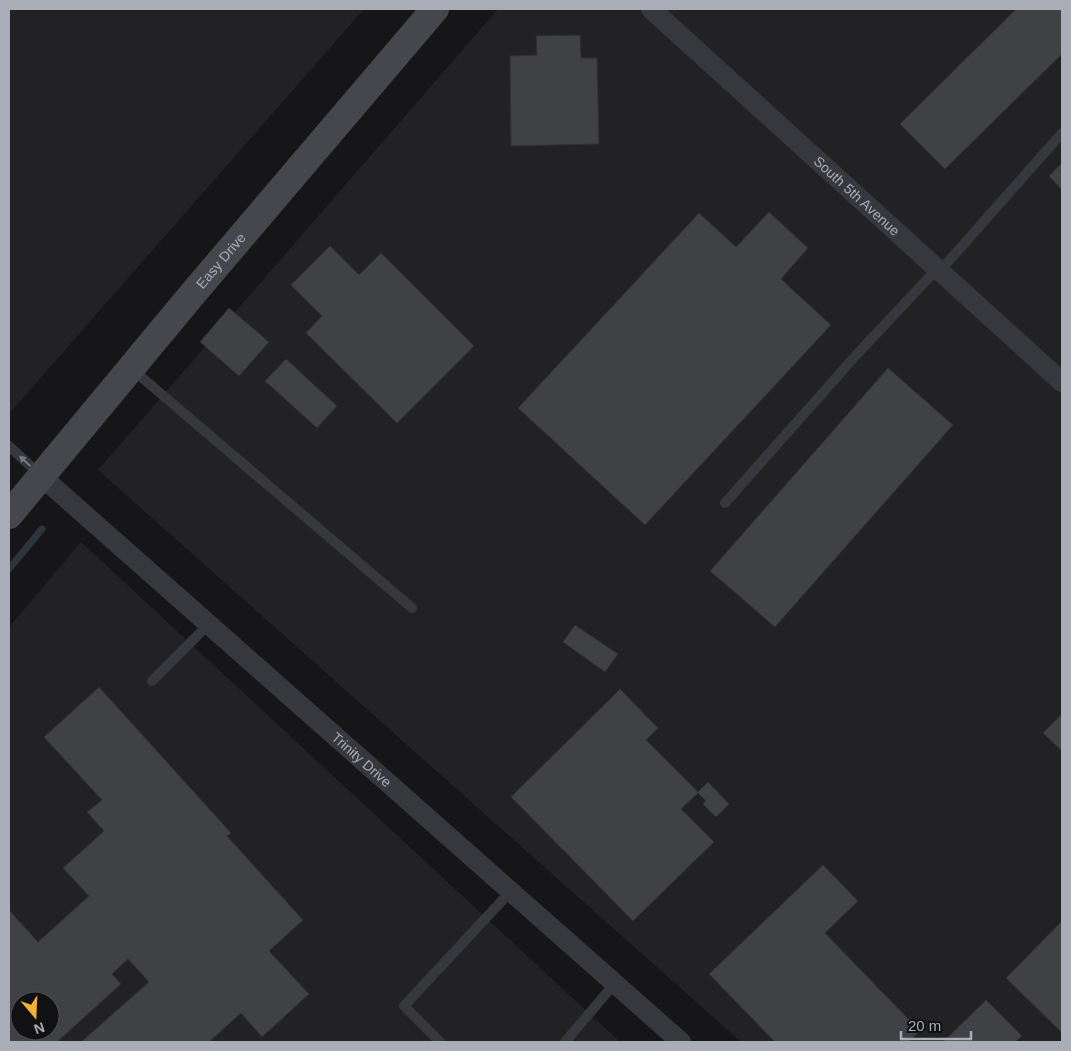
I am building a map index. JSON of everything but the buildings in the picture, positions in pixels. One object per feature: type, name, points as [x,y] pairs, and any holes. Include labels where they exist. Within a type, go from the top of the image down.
[{"type":"street","name":"Easy Drive","points":[[9,515],[435,9]]},
{"type":"street","name":"South 5th Avenue","points":[[651,9],[1062,382]]},
{"type":"street","name":"Trinity Drive","points":[[41,476],[681,1042]]},
{"type":"lane","points":[[725,503],[859,352],[938,270],[1062,133]]},
{"type":"lane","points":[[131,368],[412,608]]},
{"type":"lane","points":[[9,446],[41,476]]},
{"type":"lane","points":[[152,681],[209,624]]},
{"type":"lane","points":[[440,1042],[404,1006],[510,891]]},
{"type":"lane","points":[[565,1042],[615,983]]},
{"type":"shaded area","points":[[9,9],[364,9],[9,414]]},
{"type":"shaded area","points":[[498,9],[1062,9],[1062,1042],[741,1042],[98,470]]},
{"type":"shaded area","points":[[81,542],[620,1042],[9,1042],[9,627]]},
{"type":"waterway","points":[[9,569],[42,529]]}]
